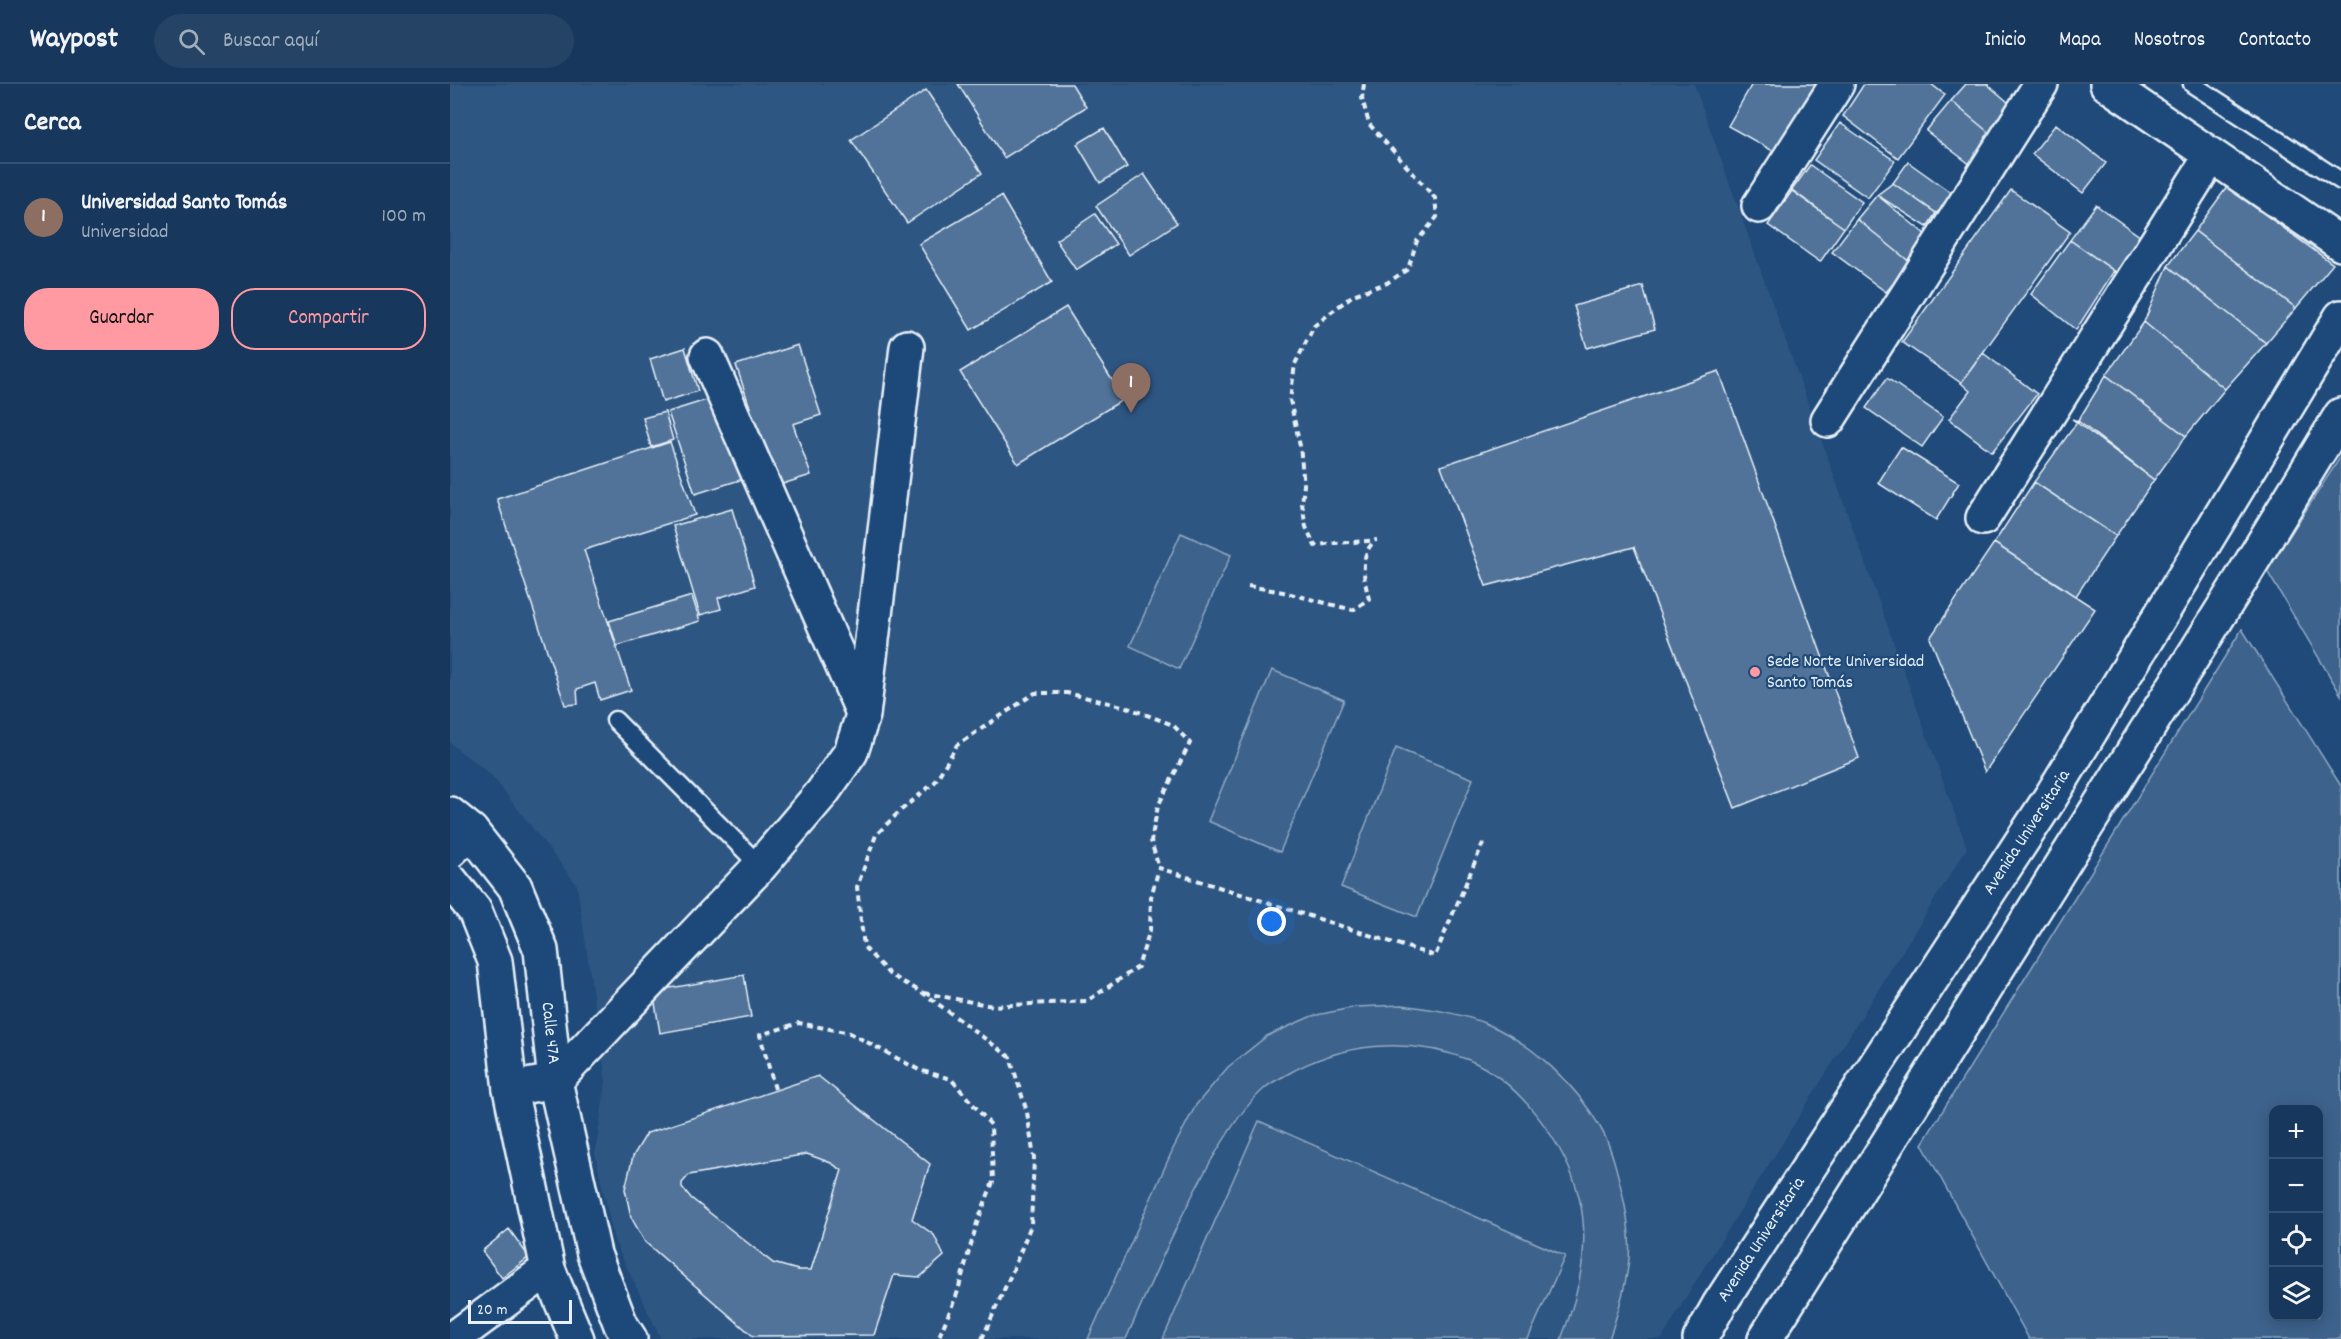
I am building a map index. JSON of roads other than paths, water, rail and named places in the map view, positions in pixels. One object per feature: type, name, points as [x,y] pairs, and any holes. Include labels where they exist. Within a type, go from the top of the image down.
[{"type":"street","points":[[1759,206],[1837,84]]},
{"type":"street","points":[[1828,420],[2041,84]]},
{"type":"street","points":[[2107,84],[2341,244]]},
{"type":"street","points":[[1983,518],[2211,156]]},
{"type":"street","name":"Avenida Universitaria","points":[[1700,1339],[1725,1295],[2046,804],[2341,317]]},
{"type":"street","points":[[510,1089],[555,1081],[760,866],[822,794],[851,752],[863,715],[907,347]]},
{"type":"street","points":[[707,357],[863,715]]},
{"type":"street","points":[[1765,1339],[2239,583],[2341,415]]},
{"type":"street","name":"Calle 47A","points":[[457,832],[515,887],[541,950],[555,1081],[594,1254],[621,1325],[630,1339]]},
{"type":"street","points":[[450,880],[475,911],[495,961],[510,1089],[548,1269],[577,1339]]},
{"type":"street","points":[[453,1339],[548,1269]]},
{"type":"lane","points":[[2192,84],[2341,180]]},
{"type":"lane","points":[[615,720],[760,866]]},
{"type":"place","name":"Universidad Santo Tomás","points":[[1131,413]]},
{"type":"place","name":"Sede Norte Universidad Santo Tomás","points":[[1755,672]]}]
